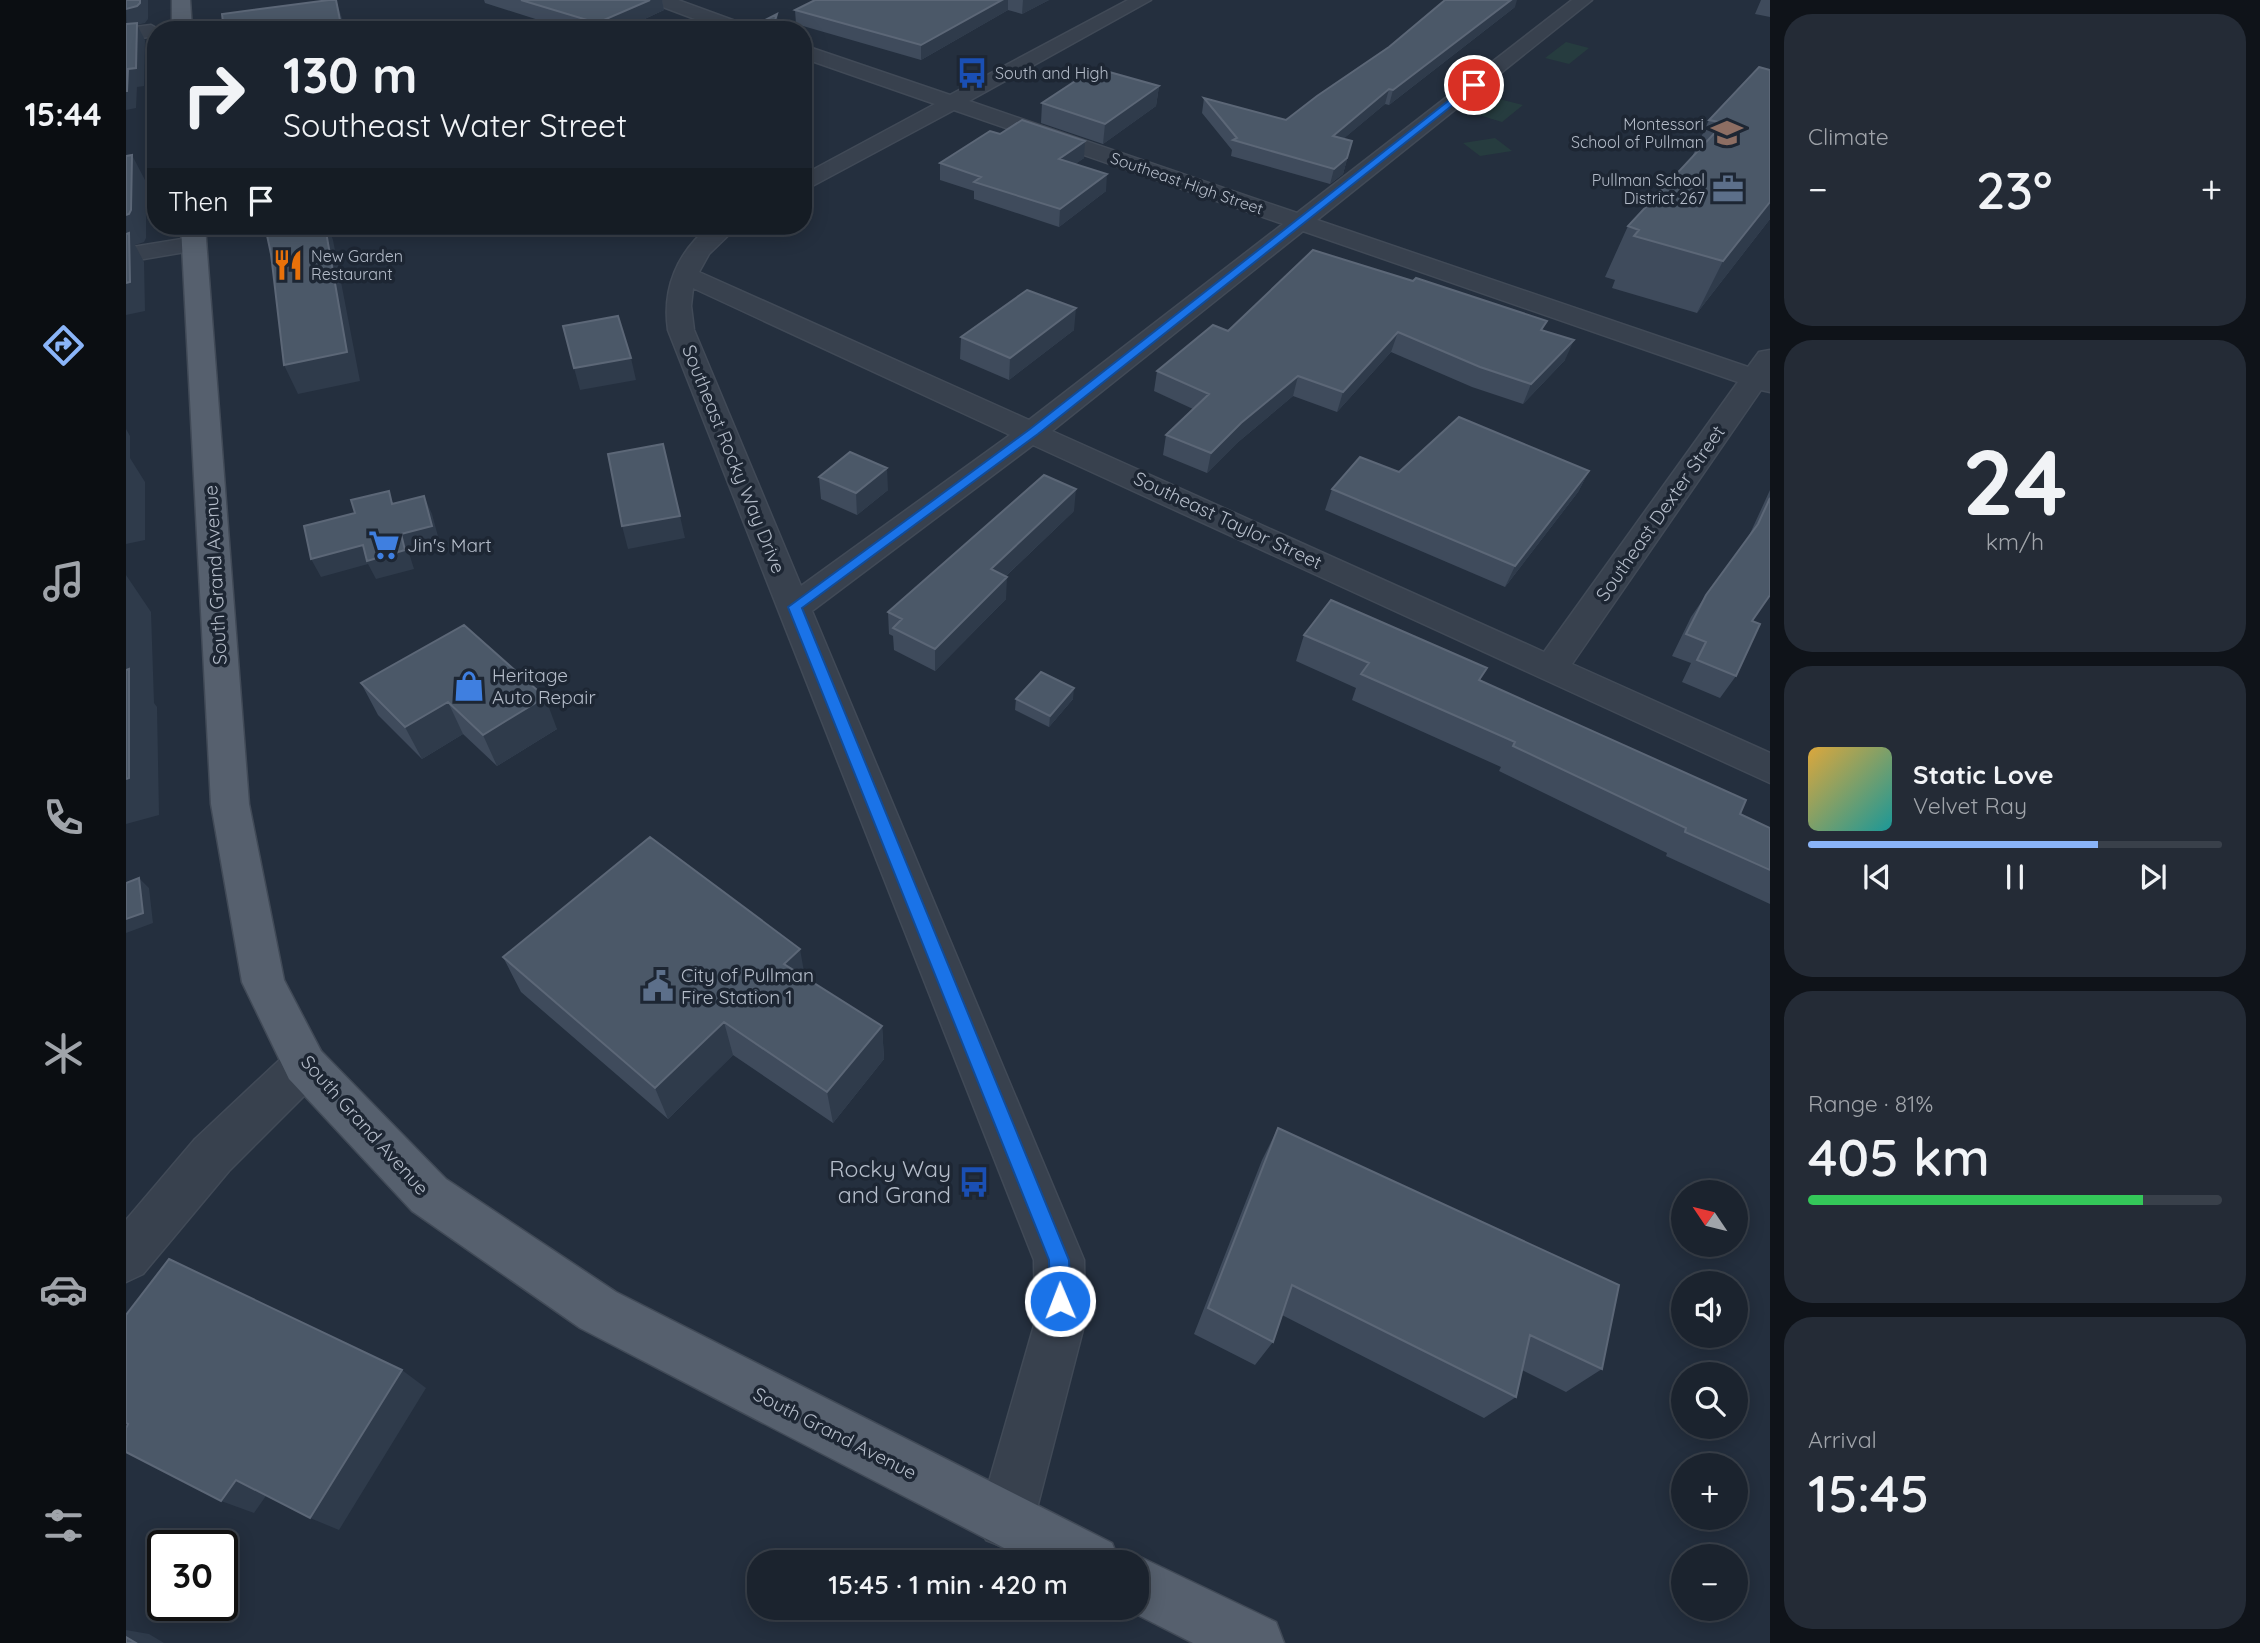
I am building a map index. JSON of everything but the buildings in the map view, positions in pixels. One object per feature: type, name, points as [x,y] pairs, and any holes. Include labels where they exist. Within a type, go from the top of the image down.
[{"type":"main road","points":[[181,0],[182,21]]},
{"type":"main road","name":"South Grand Avenue","points":[[193,235],[230,804],[263,982],[305,1065],[429,1195],[598,1310],[1066,1550]]},
{"type":"main road","points":[[1149,1590],[1255,1643]]},
{"type":"street","points":[[661,0],[720,21]]},
{"type":"street","points":[[812,178],[952,103],[978,86],[1142,0]]},
{"type":"street","points":[[795,607],[1034,431],[1583,0]]},
{"type":"street","points":[[686,21],[724,5]]},
{"type":"street","points":[[126,34],[147,31]]},
{"type":"street","name":"Southeast High Street","points":[[812,54],[1299,222],[1765,373]]},
{"type":"street","points":[[126,255],[193,235]]},
{"type":"street","points":[[681,289],[696,254],[716,235]]},
{"type":"street","name":"Southeast Taylor Street","points":[[681,289],[1034,431],[1770,769]]},
{"type":"street","name":"Southeast Rocky Way Drive","points":[[681,289],[681,330],[1059,1260],[1060,1322],[1006,1520]]},
{"type":"street","name":"Southeast Dexter Street","points":[[1550,669],[1765,373]]},
{"type":"street","points":[[126,1257],[212,1156],[305,1065]]},
{"type":"green space","points":[[1566,42],[1589,48],[1569,64],[1545,58]]},
{"type":"green space","points":[[1499,99],[1523,105],[1502,122],[1479,115]]},
{"type":"green space","points":[[1495,138],[1512,151],[1480,156],[1463,143]]},
{"type":"place","name":"South and High","points":[[972,73]]},
{"type":"place","name":"Montessori School of Pullman","points":[[1727,133]]},
{"type":"place","name":"Pullman School District 267","points":[[1728,189]]},
{"type":"place","name":"New Garden Restaurant","points":[[288,265]]},
{"type":"place","name":"Jin's Mart","points":[[384,545]]},
{"type":"place","name":"Heritage Auto Repair","points":[[469,686]]},
{"type":"place","name":"City of Pullman Fire Station 1","points":[[658,986]]},
{"type":"place","name":"Rocky Way and Grand","points":[[974,1182]]},
{"type":"route","points":[[1060,1301],[1059,1260],[795,607],[1034,431],[1474,85]]}]
